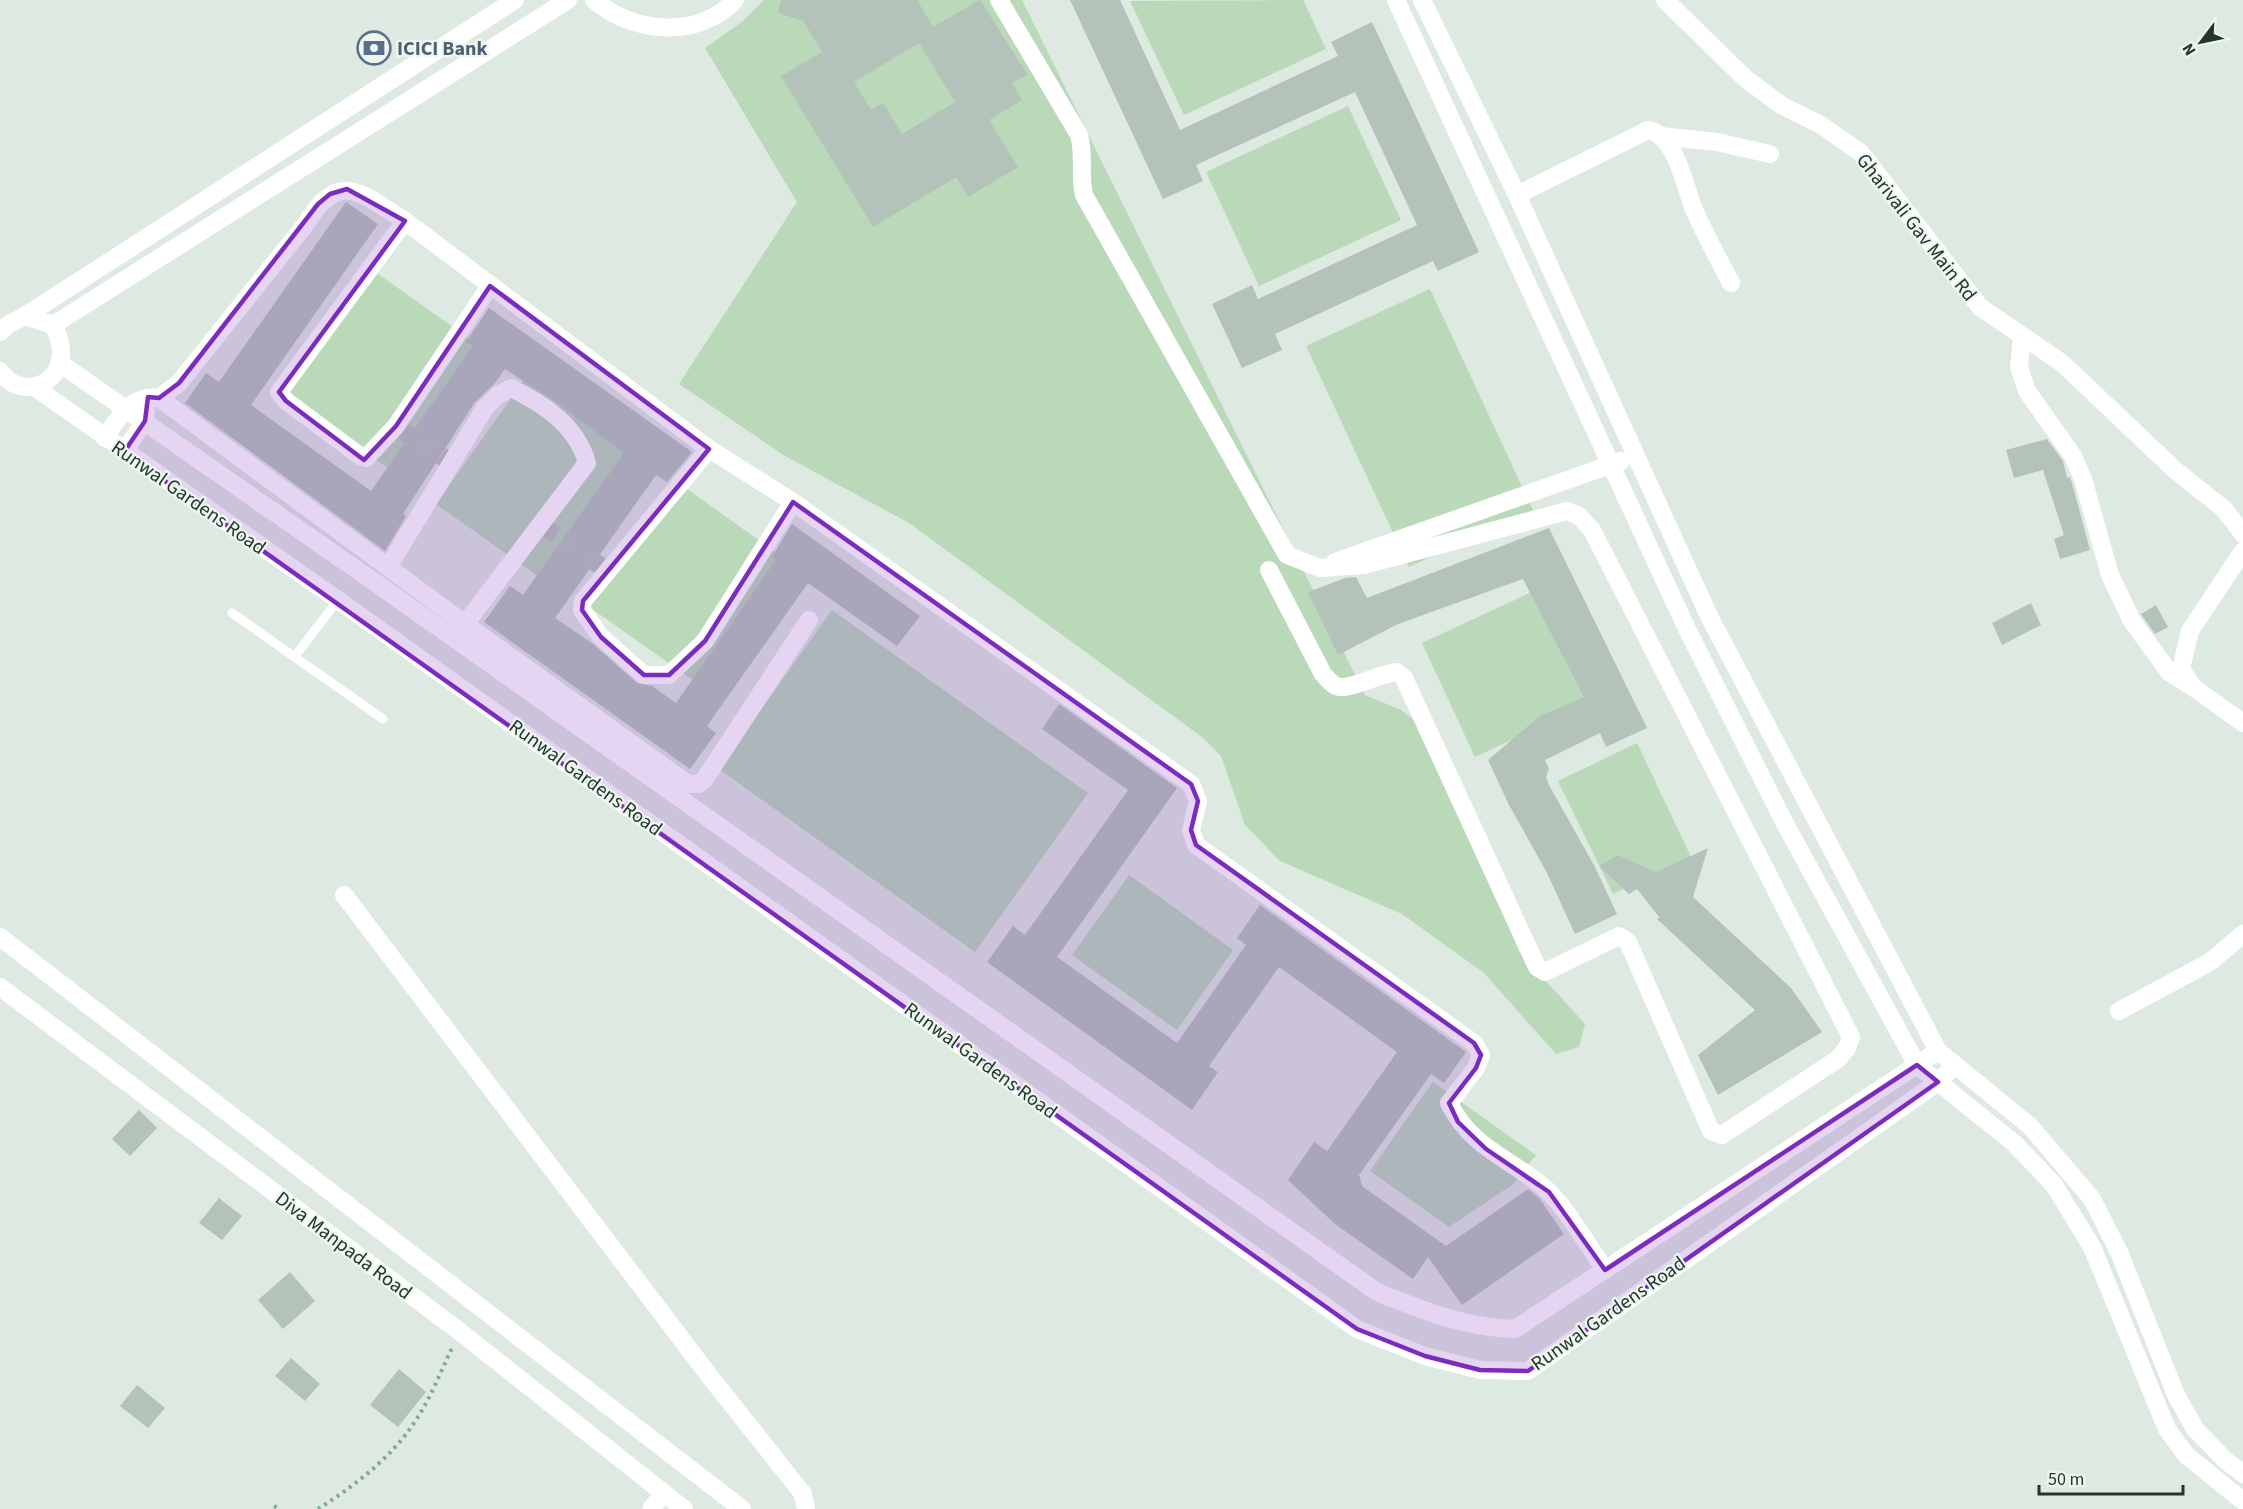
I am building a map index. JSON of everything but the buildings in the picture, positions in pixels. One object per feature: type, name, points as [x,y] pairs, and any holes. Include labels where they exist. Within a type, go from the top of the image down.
[{"type":"street","points":[[0,332],[9,324],[25,316],[515,0]]},
{"type":"street","points":[[53,325],[568,0]]},
{"type":"street","points":[[594,0],[609,13],[639,26],[672,28],[704,21],[735,0]]},
{"type":"street","points":[[999,0],[1079,135],[1083,149],[1080,179],[1084,195],[1287,555],[1320,568],[1364,565],[1567,511],[1579,516],[1592,530],[1851,1037],[1847,1048],[1838,1059],[1722,1135],[1711,1131],[1628,942],[1619,936],[1545,972],[1537,968],[1404,678],[1397,672],[1382,674],[1341,688],[1333,685],[1323,674],[1269,570]]},
{"type":"street","points":[[1396,0],[1686,627],[1782,818],[1917,1065],[2015,1144],[2054,1185],[2092,1247],[2167,1429],[2186,1455],[2243,1501]]},
{"type":"street","points":[[1422,0],[1517,195],[1709,616],[1938,1051],[2030,1126],[2092,1199],[2120,1252],[2176,1395],[2195,1429],[2225,1460],[2243,1474]]},
{"type":"street","name":"Gharivali Gav Main Rd","points":[[1665,0],[1746,79],[1781,105],[1821,125],[1861,153],[1980,307],[2079,379],[2175,470],[2224,508],[2243,534]]},
{"type":"street","points":[[1517,195],[1648,130],[1660,136],[1717,142],[1770,154]]},
{"type":"street","points":[[1660,136],[1680,167],[1693,206],[1731,283]]},
{"type":"street","points":[[105,438],[125,408],[179,383],[305,225],[318,204],[330,194],[347,189],[364,196],[405,221],[709,449],[793,502],[1191,784],[1198,801],[1191,830],[1196,845],[1474,1043],[1481,1055],[1476,1068],[1449,1104],[1458,1122],[1486,1149],[1549,1192],[1605,1269]]},
{"type":"street","points":[[405,221],[279,392],[286,401],[360,456],[366,458],[396,426],[490,286]]},
{"type":"street","points":[[25,316],[53,325],[62,346],[61,364],[52,377],[33,386]]},
{"type":"street","points":[[2022,336],[2019,367],[2027,391],[2073,456],[2083,479],[2110,575],[2132,621],[2169,672],[2243,723]]},
{"type":"street","name":"Runwal Gardens Road","points":[[61,364],[145,421],[1377,1292],[1437,1316],[1486,1328],[1515,1329],[1938,1051]]},
{"type":"street","name":"Runwal Gardens Road","points":[[0,371],[11,382],[33,386],[338,600],[1357,1329],[1425,1356],[1480,1370],[1527,1371],[1938,1082],[1954,1066]]},
{"type":"street","points":[[388,567],[485,408],[498,395],[511,388],[539,402],[572,431],[584,450],[587,463],[465,624]]},
{"type":"street","points":[[124,452],[145,421],[153,397]]},
{"type":"street","points":[[153,397],[688,784],[699,784],[704,780],[809,621]]},
{"type":"street","points":[[709,449],[583,601],[582,610],[601,637],[644,675],[669,675],[705,641],[793,502]]},
{"type":"street","points":[[1320,568],[1381,544],[1636,455]]},
{"type":"street","points":[[2193,687],[2181,669],[2190,631],[2243,551]]},
{"type":"street","points":[[344,895],[711,1378],[803,1494],[806,1509]]},
{"type":"street","points":[[2119,1011],[2210,962],[2243,934]]},
{"type":"street","points":[[0,937],[742,1509]]},
{"type":"street","name":"Diva Manpada Road","points":[[0,987],[459,1331],[684,1509]]},
{"type":"street","points":[[651,1509],[663,1494]]},
{"type":"lane","points":[[295,656],[338,600]]},
{"type":"lane","points":[[232,612],[383,718]]},
{"type":"path","points":[[318,1509],[386,1458],[414,1424],[459,1331]]},
{"type":"path","points":[[274,1506],[279,1509]]},
{"type":"highlighted area","points":[[347,189],[405,221],[279,392],[286,401],[364,460],[396,426],[490,286],[709,449],[583,601],[582,610],[601,637],[644,675],[669,675],[705,641],[793,502],[1191,784],[1198,801],[1191,830],[1196,845],[1474,1043],[1481,1055],[1476,1068],[1449,1103],[1458,1122],[1486,1149],[1549,1192],[1605,1270],[1917,1065],[1938,1082],[1528,1371],[1480,1370],[1425,1356],[1357,1329],[124,452],[145,421],[148,397],[159,398],[179,383],[318,204],[330,194]]},
{"type":"green space","points":[[764,0],[1022,0],[1365,695],[1401,710],[1423,726],[1489,856],[1518,950],[1585,1024],[1579,1047],[1556,1054],[1484,973],[1402,914],[1280,861],[1245,825],[1221,756],[1202,737],[909,523],[785,456],[679,384],[797,202],[705,48],[743,21]]},
{"type":"green space","points":[[1303,0],[1326,49],[1184,115],[1130,1]]},
{"type":"green space","points":[[1348,106],[1401,220],[1259,286],[1206,172]]},
{"type":"green space","points":[[371,269],[477,344],[389,469],[283,393]]},
{"type":"green space","points":[[1430,289],[1533,510],[1409,567],[1306,346]]},
{"type":"green space","points":[[524,380],[631,455],[543,580],[436,504]]},
{"type":"green space","points":[[676,481],[782,557],[694,681],[588,606]]},
{"type":"green space","points":[[1564,577],[1617,691],[1475,757],[1422,643]]},
{"type":"green space","points":[[832,610],[1088,793],[975,952],[719,769]]},
{"type":"green space","points":[[1637,743],[1691,857],[1613,894],[1558,781]]},
{"type":"green space","points":[[1129,875],[1233,950],[1177,1030],[1072,955]]},
{"type":"green space","points":[[1433,1082],[1536,1155],[1512,1185],[1449,1227],[1370,1171]]},
{"type":"tunnel","points":[[396,426],[452,463]]},
{"type":"tunnel","points":[[541,525],[608,571]]},
{"type":"place","name":"ICICI Bank","points":[[374,48]]}]
